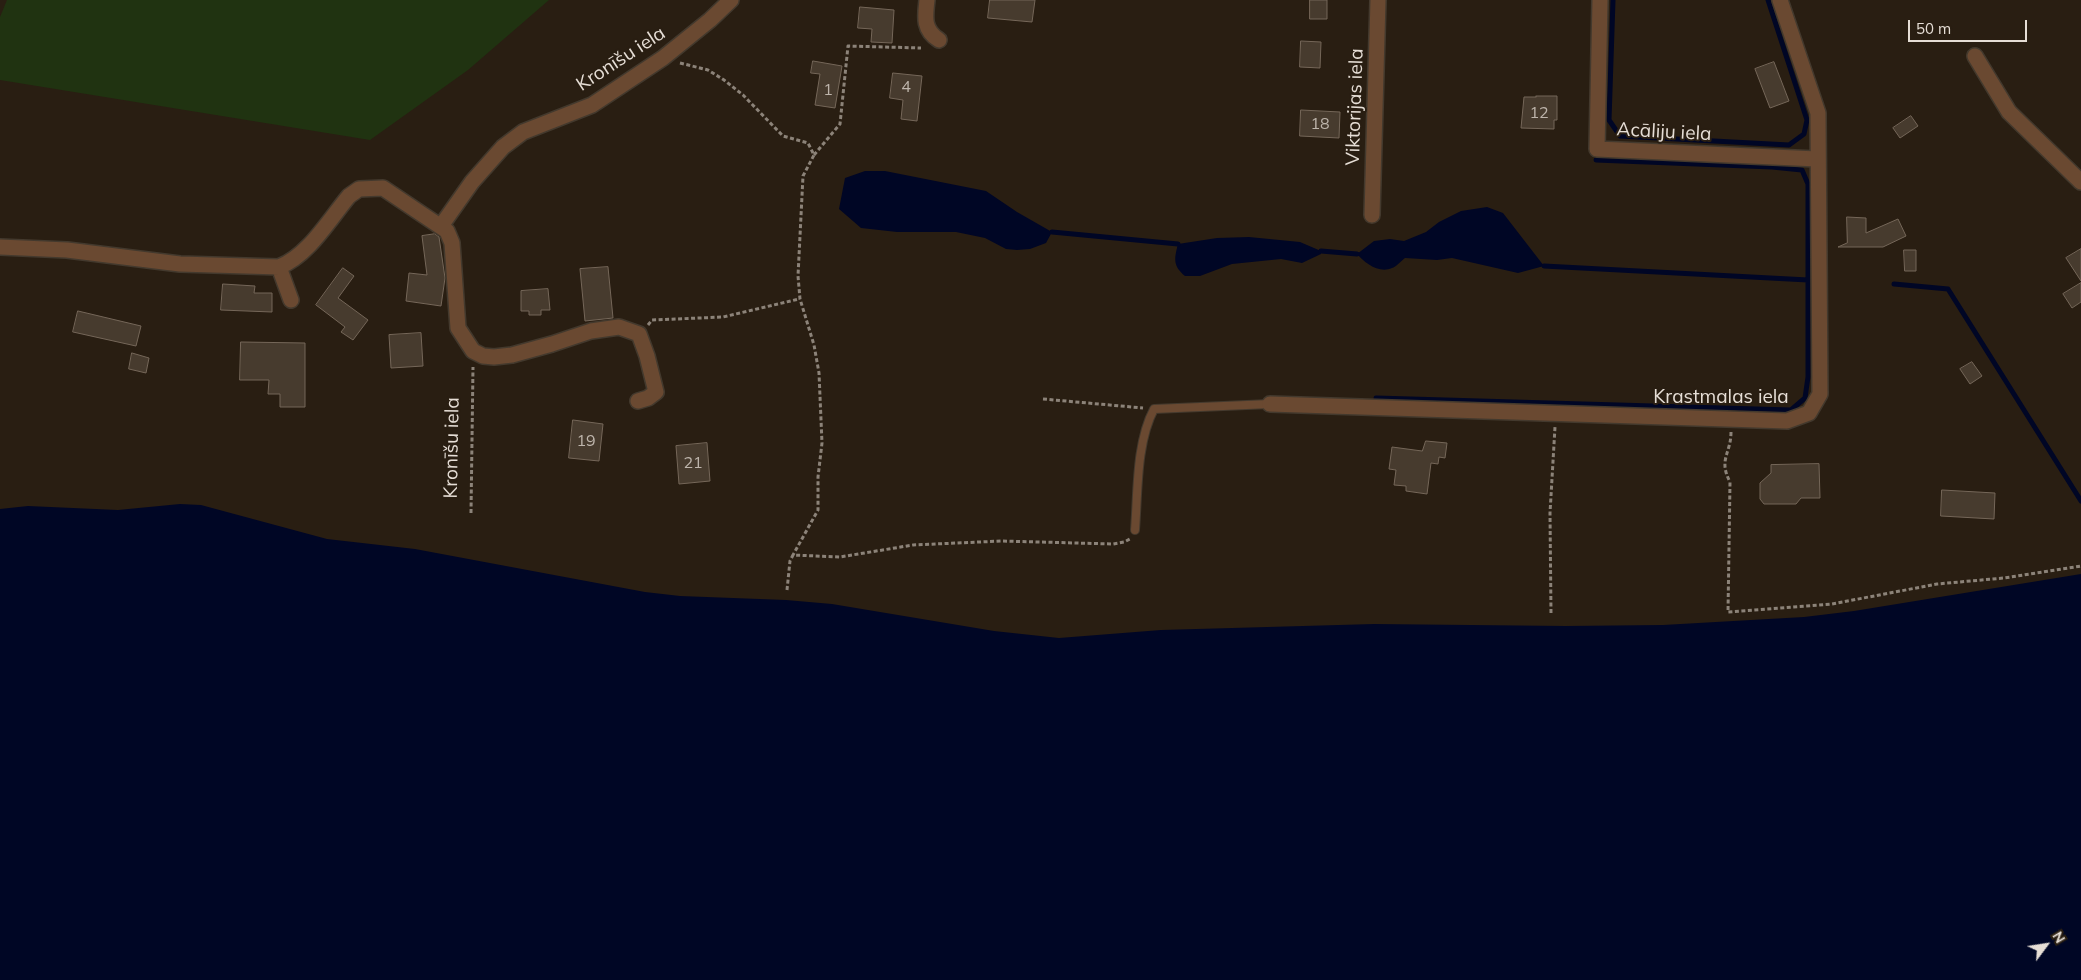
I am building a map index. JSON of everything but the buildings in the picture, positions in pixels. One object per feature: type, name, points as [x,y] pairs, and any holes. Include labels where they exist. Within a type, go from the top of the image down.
[{"type":"street","name":"Kronīšu iela","points":[[441,226],[472,182],[503,147],[523,132],[592,105],[663,58],[710,20],[730,0]]},
{"type":"street","points":[[927,0],[925,23],[930,34],[939,40]]},
{"type":"street","name":"Viktorijas iela","points":[[1372,215],[1378,0]]},
{"type":"street","name":"Acāliju iela","points":[[1600,0],[1597,149],[1818,159]]},
{"type":"street","name":"Krastmalas iela","points":[[1270,404],[1787,421],[1809,413],[1820,394],[1818,113],[1780,0]]},
{"type":"street","points":[[1975,56],[2009,112],[2081,182]]},
{"type":"street","points":[[0,247],[68,250],[180,264],[279,267],[301,256],[348,196],[359,189],[383,188],[441,226],[447,232],[452,243],[458,328],[473,351],[484,356],[512,356],[591,331],[619,327],[639,334],[647,356],[656,392],[648,398],[638,401]]},
{"type":"street","points":[[279,267],[291,300]]},
{"type":"lane","points":[[1135,530],[1141,455],[1146,423],[1154,409],[1270,404]]},
{"type":"path","points":[[787,590],[790,561],[818,510],[818,477],[822,443],[819,373],[814,345],[800,299],[798,276],[803,176],[814,155],[840,124],[848,46],[921,48]]},
{"type":"path","points":[[663,58],[708,70],[724,80],[743,95],[783,136],[808,144],[814,155]]},
{"type":"path","points":[[639,334],[652,320],[723,317],[800,299]]},
{"type":"path","name":"Kronīšu iela","points":[[471,513],[473,351]]},
{"type":"path","points":[[1043,399],[1154,409]]},
{"type":"path","points":[[1551,613],[1550,513],[1556,414]]},
{"type":"path","points":[[1731,419],[1731,446],[1725,454],[1724,471],[1730,482],[1728,612],[1832,604],[1937,584],[2004,578],[2081,566]]},
{"type":"path","points":[[793,556],[840,557],[913,545],[1002,541],[1113,544],[1124,542],[1132,537],[1135,530]]},
{"type":"green space","points":[[7,0],[549,0],[468,70],[370,140],[0,80],[0,17]]},
{"type":"water","points":[[865,171],[885,171],[986,191],[1052,232],[1046,243],[1030,249],[1017,250],[1006,249],[985,238],[956,232],[897,232],[861,228],[839,209],[845,178]]},
{"type":"water","points":[[1487,207],[1503,213],[1544,266],[1518,273],[1452,258],[1437,260],[1405,258],[1394,267],[1382,270],[1368,264],[1357,254],[1374,241],[1390,239],[1404,241],[1426,232],[1439,222],[1461,211]]},
{"type":"water","points":[[1249,237],[1300,242],[1321,251],[1321,254],[1302,263],[1281,259],[1232,264],[1200,276],[1185,276],[1176,265],[1175,258],[1178,244],[1217,238]]},
{"type":"water","points":[[180,504],[201,505],[327,539],[415,549],[645,592],[680,596],[786,600],[832,604],[994,631],[1059,638],[1161,630],[1374,624],[1663,625],[1804,617],[1854,611],[2081,574],[2081,980],[0,980],[0,509],[28,506],[118,510]]},
{"type":"waterway","points":[[1613,0],[1609,120],[1620,136],[1789,145],[1804,134],[1807,120],[1768,0]]},
{"type":"waterway","points":[[1376,398],[1791,410],[1805,398],[1808,377],[1808,184],[1802,170],[1772,167],[1596,160]]},
{"type":"waterway","points":[[1052,232],[1178,244]]},
{"type":"waterway","points":[[1321,251],[1357,254]]},
{"type":"waterway","points":[[1544,266],[1808,280]]},
{"type":"waterway","points":[[1894,284],[1948,289],[2081,501]]}]
